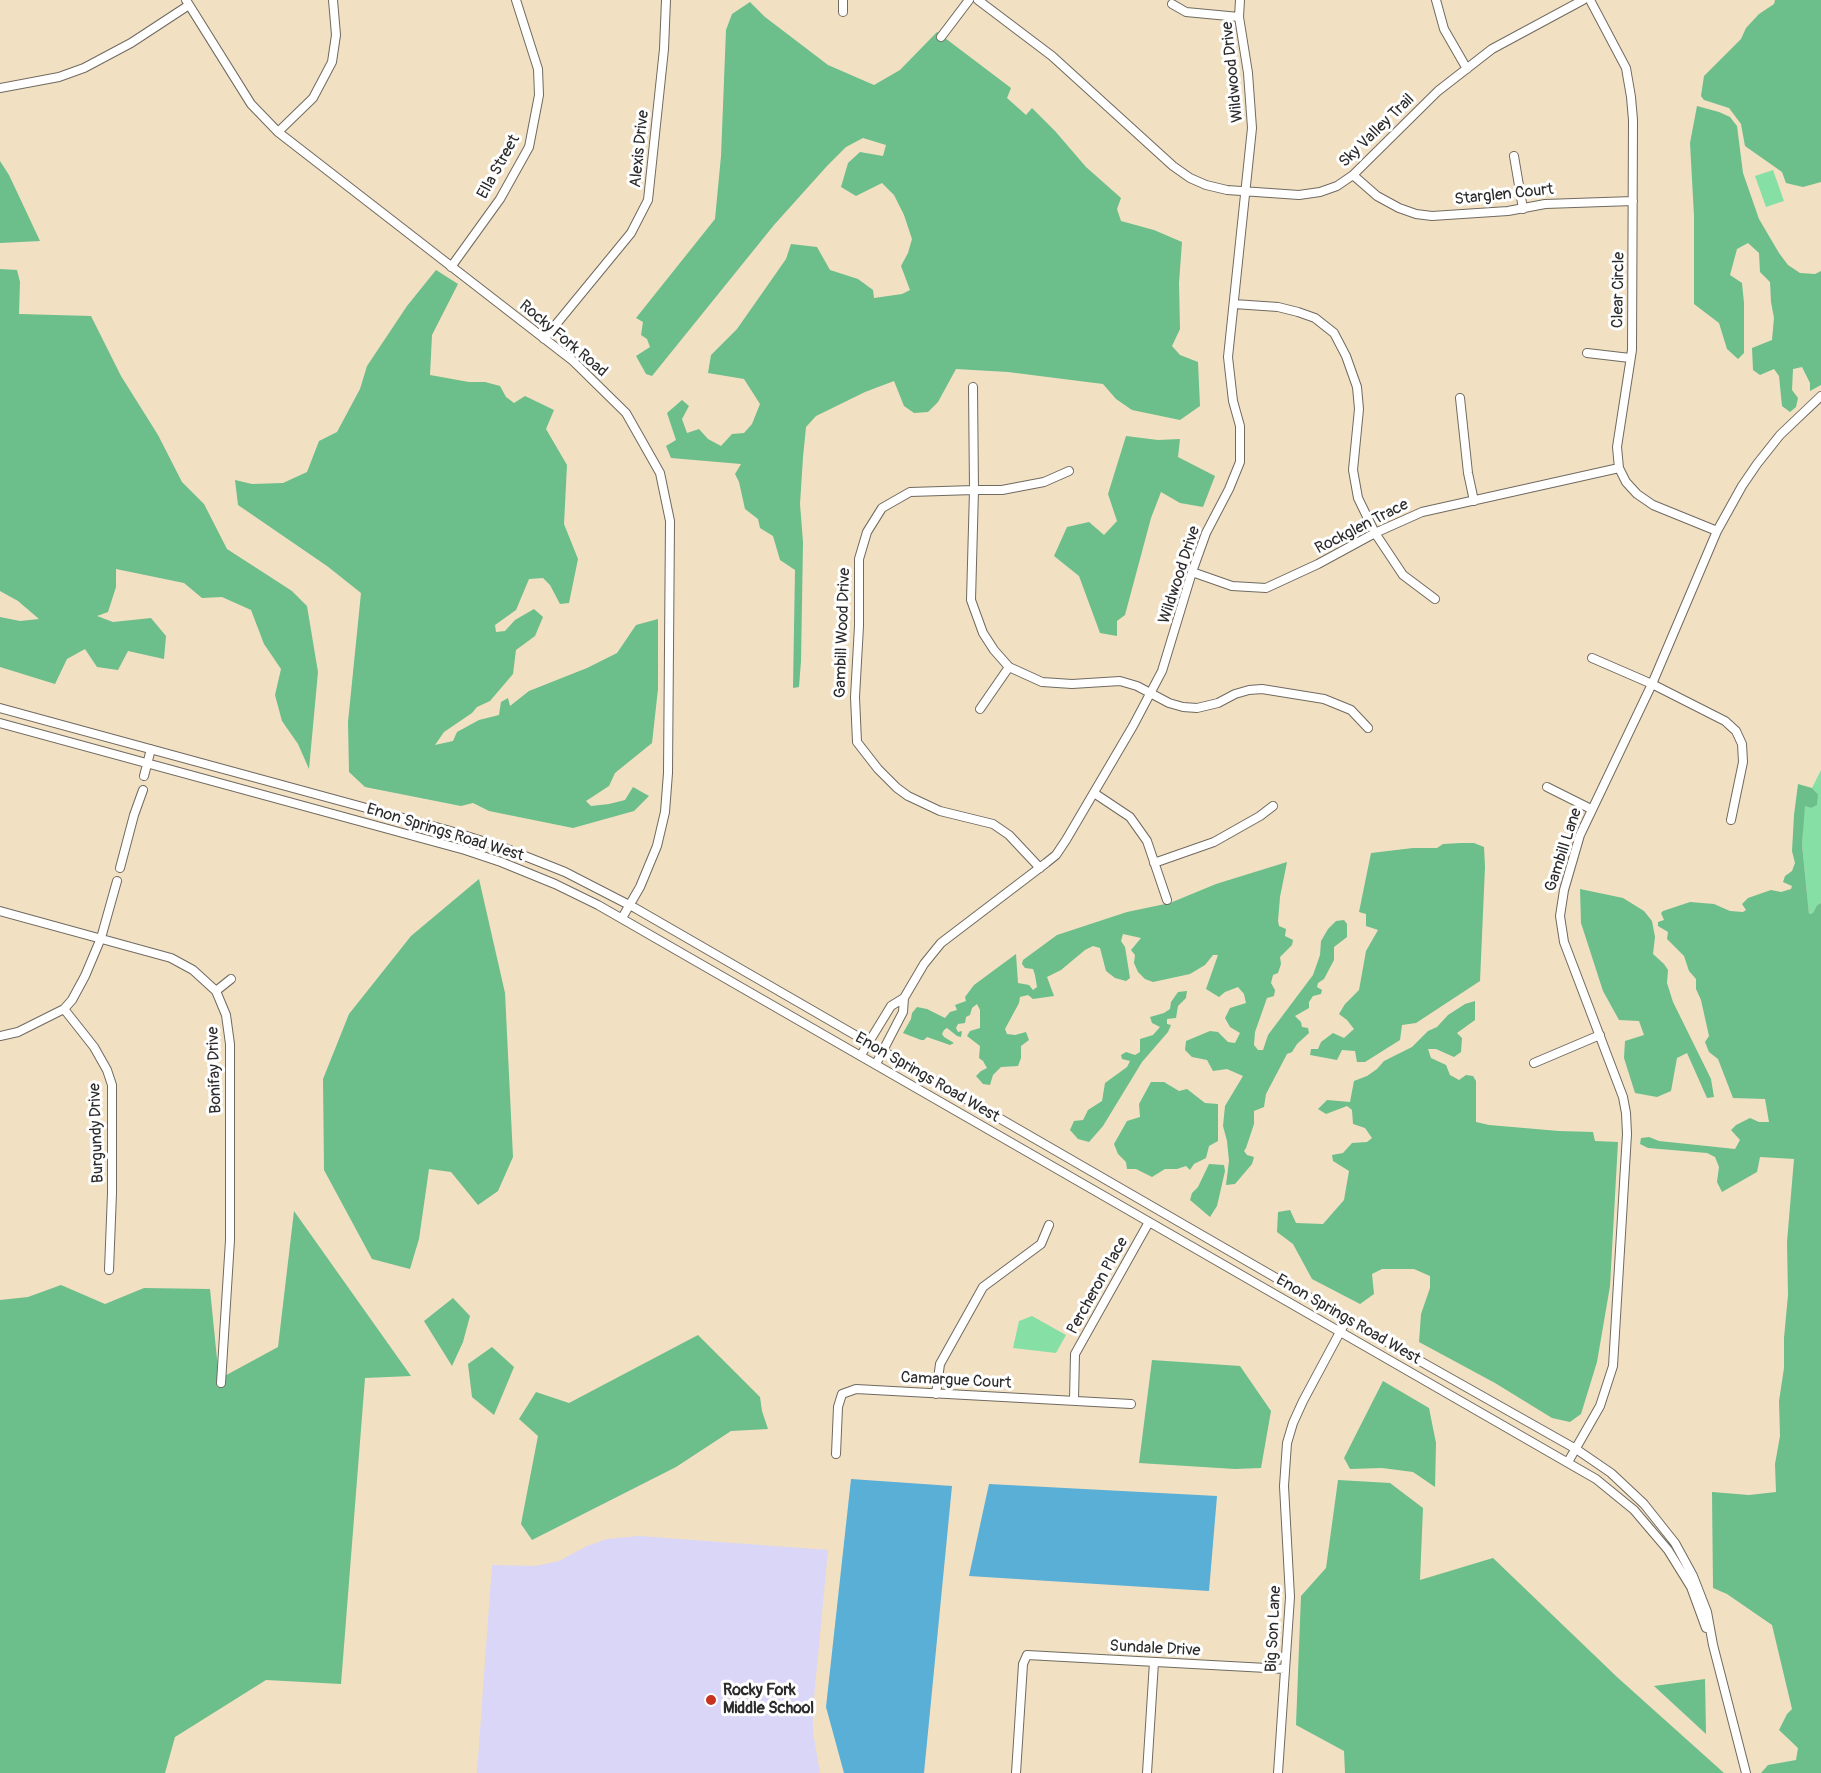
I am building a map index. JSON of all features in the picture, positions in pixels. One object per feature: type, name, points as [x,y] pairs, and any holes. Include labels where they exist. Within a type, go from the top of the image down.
[{"type":"street","points":[[278,132],[313,98],[332,62],[336,36],[333,0]]},
{"type":"street","name":"Ella Street","points":[[451,267],[500,199],[529,147],[531,139],[538,95],[538,69],[516,0]]},
{"type":"street","name":"Alexis Drive","points":[[544,339],[631,233],[648,200],[664,49],[666,0]]},
{"type":"street","points":[[843,0],[843,12]]},
{"type":"street","points":[[940,37],[969,0]]},
{"type":"street","name":"Sky Valley Trail","points":[[978,0],[1052,56],[1173,166],[1190,178],[1206,185],[1277,194],[1320,192],[1337,186],[1353,175],[1438,91],[1492,49],[1583,0]]},
{"type":"street","name":"Wildwood Drive","points":[[876,1064],[903,1012],[904,998],[924,964],[941,943],[1040,868],[1059,850],[1094,793],[1151,693],[1168,655],[1192,572],[1207,531],[1240,462],[1240,426],[1233,401],[1228,357],[1252,129],[1248,73],[1239,17],[1240,0]]},
{"type":"street","points":[[1436,0],[1444,29],[1467,69]]},
{"type":"street","name":"Clear Circle","points":[[1590,0],[1626,68],[1633,120],[1630,358],[1617,447],[1619,468]]},
{"type":"street","points":[[0,88],[59,77],[84,68],[130,43],[188,3]]},
{"type":"street","name":"Rocky Fork Road","points":[[188,3],[252,104],[278,132],[572,360],[626,413],[660,473],[670,520],[668,773],[665,812],[657,846],[622,918]]},
{"type":"street","points":[[1172,4],[1186,12],[1239,17]]},
{"type":"street","points":[[1514,156],[1523,210]]},
{"type":"street","name":"Starglen Court","points":[[1353,175],[1377,195],[1399,208],[1416,214],[1432,216],[1523,210],[1552,203],[1633,201]]},
{"type":"street","points":[[1234,304],[1278,307],[1298,312],[1315,318],[1334,333],[1347,357],[1357,387],[1359,409],[1353,476],[1358,498],[1375,533],[1403,574],[1435,599]]},
{"type":"street","points":[[1587,353],[1630,358]]},
{"type":"street","points":[[973,387],[974,490],[971,600],[983,633],[1009,668],[1042,682],[1072,684],[1120,681],[1183,707],[1197,708],[1218,703],[1235,694],[1262,689],[1324,699],[1352,710],[1368,728]]},
{"type":"street","name":"Gambill Lane","points":[[1568,1462],[1600,1406],[1613,1366],[1626,1113],[1623,1096],[1564,944],[1560,916],[1564,890],[1580,835],[1652,684],[1717,531],[1757,464],[1780,435],[1821,396]]},
{"type":"street","points":[[1460,398],[1468,473],[1474,501]]},
{"type":"street","points":[[1619,468],[1626,482],[1648,502],[1717,531]]},
{"type":"street","name":"Rockglen Trace","points":[[1192,572],[1232,586],[1266,588],[1422,512],[1619,468]]},
{"type":"street","name":"Gambill Wood Drive","points":[[1040,868],[1008,835],[993,824],[940,811],[906,795],[888,780],[857,742],[855,696],[859,626],[859,559],[867,532],[882,508],[910,492],[1002,490],[1044,482],[1070,471]]},
{"type":"street","points":[[1593,658],[1652,684],[1725,721],[1736,731],[1742,744],[1743,762],[1731,820]]},
{"type":"street","points":[[980,709],[1009,668]]},
{"type":"street","name":"Enon Springs Road West","points":[[0,708],[502,847],[565,872],[629,905],[1576,1449],[1611,1473],[1657,1518],[1675,1543],[1693,1576],[1703,1601],[1715,1655]]},
{"type":"street","name":"Enon Springs Road West","points":[[0,723],[465,850],[555,884],[622,918],[1596,1479],[1623,1500],[1658,1536],[1679,1566],[1690,1587],[1715,1655]]},
{"type":"street","points":[[144,776],[151,749]]},
{"type":"street","points":[[1547,787],[1592,809]]},
{"type":"street","points":[[120,868],[143,790]]},
{"type":"street","points":[[1094,793],[1130,817],[1147,842],[1167,900]]},
{"type":"street","points":[[1154,863],[1214,842],[1273,806]]},
{"type":"street","points":[[0,1036],[18,1032],[64,1009],[72,1000],[101,938],[117,881]]},
{"type":"street","name":"Bonifay Drive","points":[[0,911],[171,958],[193,970],[216,991],[226,1016],[230,1044],[230,1239],[221,1383]]},
{"type":"street","points":[[216,991],[231,979]]},
{"type":"street","name":"Wildwood Drive","points":[[861,1055],[891,1006],[904,998]]},
{"type":"street","name":"Burgundy Drive","points":[[64,1009],[94,1047],[107,1070],[112,1085],[109,1270]]},
{"type":"street","points":[[1534,1063],[1600,1035]]},
{"type":"street","name":"Percheron Place","points":[[1074,1400],[1075,1354],[1149,1222]]},
{"type":"street","points":[[936,1394],[940,1364],[983,1287],[1041,1244],[1049,1225]]},
{"type":"street","name":"Big Son Lane","points":[[1278,1773],[1290,1597],[1284,1486],[1287,1443],[1293,1423],[1347,1319]]},
{"type":"street","name":"Camargue Court","points":[[836,1454],[838,1407],[842,1394],[856,1389],[1131,1404]]},
{"type":"street","name":"Sundale Drive","points":[[1016,1773],[1027,1655],[1285,1669]]},
{"type":"street","points":[[1715,1655],[1746,1773]]},
{"type":"street","points":[[1147,1773],[1154,1662]]},
{"type":"shaded area","points":[[639,1536],[828,1550],[813,1708],[813,1732],[820,1773],[477,1773],[492,1565],[535,1566],[559,1561],[587,1546],[607,1539]]},
{"type":"green space","points":[[1775,0],[1821,0],[1821,182],[1803,187],[1786,183],[1782,172],[1745,146],[1741,124],[1729,108],[1704,100],[1701,96],[1704,76],[1741,39],[1746,28],[1759,14],[1774,4]]},
{"type":"green space","points":[[750,2],[765,17],[828,65],[874,85],[900,70],[937,32],[1011,88],[1007,98],[1026,115],[1032,108],[1086,167],[1121,198],[1117,209],[1121,221],[1154,230],[1182,242],[1179,283],[1180,329],[1172,346],[1180,355],[1198,362],[1200,406],[1180,420],[1132,410],[1116,399],[1103,384],[1008,372],[956,369],[938,402],[928,412],[914,413],[904,406],[894,381],[865,392],[816,416],[806,427],[803,457],[800,504],[803,542],[801,661],[799,687],[793,688],[795,570],[780,560],[773,536],[760,528],[758,519],[745,509],[735,474],[741,464],[671,458],[666,446],[676,440],[667,413],[682,400],[689,406],[682,419],[687,433],[699,429],[708,439],[721,446],[732,434],[744,433],[752,424],[760,404],[744,379],[708,373],[711,355],[737,329],[786,259],[791,244],[817,247],[830,270],[858,279],[873,290],[874,298],[902,294],[910,290],[901,266],[912,239],[894,195],[882,183],[856,196],[841,187],[848,163],[860,152],[883,156],[886,145],[863,138],[846,147],[827,166],[774,225],[652,376],[646,374],[636,356],[650,347],[647,339],[641,335],[643,322],[636,318],[715,219],[721,156],[726,30],[732,14]]},
{"type":"green space","points":[[1697,106],[1730,117],[1737,126],[1743,173],[1759,219],[1788,265],[1800,273],[1815,274],[1821,271],[1821,385],[1810,391],[1810,383],[1802,367],[1793,369],[1792,390],[1798,398],[1796,407],[1790,412],[1782,406],[1779,376],[1774,369],[1760,375],[1753,370],[1752,348],[1772,340],[1774,318],[1770,282],[1760,272],[1759,253],[1748,243],[1737,249],[1730,275],[1742,283],[1744,303],[1744,353],[1738,359],[1727,349],[1719,323],[1694,304],[1694,216],[1690,143]]},
{"type":"green space","points":[[0,161],[9,175],[40,241],[0,243]]},
{"type":"green space","points":[[1773,170],[1784,201],[1766,207],[1755,176]]},
{"type":"green space","points":[[0,269],[17,270],[20,282],[19,314],[91,316],[121,376],[158,435],[182,482],[204,504],[227,549],[292,591],[307,606],[318,672],[309,769],[298,744],[282,721],[275,695],[281,669],[264,644],[251,610],[222,597],[202,598],[184,583],[116,569],[116,587],[108,612],[97,616],[113,622],[151,618],[166,636],[164,659],[128,651],[118,670],[97,667],[85,649],[67,659],[55,684],[0,667],[0,617],[20,621],[39,619],[18,601],[0,591]]},
{"type":"green space","points":[[436,270],[458,284],[432,335],[430,375],[500,386],[506,397],[514,403],[525,396],[554,410],[546,429],[567,465],[564,524],[578,559],[569,603],[560,604],[550,585],[543,578],[529,579],[516,610],[495,625],[496,632],[505,631],[515,620],[534,609],[543,617],[535,636],[516,650],[513,674],[490,701],[477,707],[444,732],[435,745],[453,741],[457,732],[479,720],[499,715],[501,702],[508,698],[510,706],[529,691],[587,668],[617,653],[636,625],[658,619],[658,689],[652,743],[615,773],[609,786],[586,801],[591,806],[625,800],[633,787],[649,796],[634,811],[573,828],[489,811],[473,803],[461,806],[365,787],[349,772],[348,722],[361,593],[327,566],[238,505],[235,480],[252,484],[283,483],[307,472],[319,441],[337,432],[360,389],[367,366],[407,306]]},
{"type":"green space","points":[[1126,436],[1158,440],[1180,439],[1178,457],[1215,476],[1203,507],[1180,503],[1161,492],[1151,518],[1125,615],[1117,621],[1117,636],[1100,633],[1079,576],[1054,556],[1067,527],[1089,522],[1104,535],[1117,521],[1108,494]]},
{"type":"green space","points":[[1821,770],[1821,903],[1817,905],[1813,913],[1809,914],[1802,844],[1803,817],[1805,805],[1811,808],[1818,794],[1812,788]]},
{"type":"green space","points":[[1798,784],[1812,788],[1818,794],[1817,805],[1811,808],[1805,806],[1802,844],[1809,914],[1813,913],[1817,905],[1821,903],[1821,1773],[1761,1773],[1768,1765],[1796,1760],[1798,1748],[1779,1730],[1792,1709],[1772,1625],[1727,1594],[1713,1588],[1712,1492],[1749,1495],[1776,1492],[1775,1464],[1780,1436],[1779,1401],[1784,1368],[1788,1295],[1787,1242],[1794,1159],[1760,1157],[1757,1172],[1722,1192],[1717,1182],[1719,1167],[1715,1157],[1707,1153],[1648,1148],[1640,1144],[1641,1138],[1649,1137],[1659,1141],[1735,1149],[1740,1140],[1731,1130],[1736,1125],[1750,1118],[1759,1122],[1769,1122],[1765,1099],[1733,1098],[1718,1059],[1709,1052],[1705,1042],[1709,1036],[1701,1000],[1696,989],[1696,979],[1689,971],[1684,956],[1667,939],[1668,932],[1658,926],[1658,922],[1664,920],[1661,913],[1663,911],[1690,902],[1714,904],[1730,911],[1743,912],[1746,910],[1742,904],[1748,898],[1771,890],[1781,892],[1791,889],[1792,886],[1783,882],[1795,863],[1792,851]]},
{"type":"green space","points":[[1474,843],[1484,847],[1485,867],[1480,981],[1416,1023],[1402,1025],[1400,1040],[1365,1062],[1357,1062],[1355,1051],[1342,1050],[1337,1060],[1310,1055],[1311,1049],[1318,1049],[1321,1042],[1333,1033],[1344,1038],[1354,1029],[1339,1014],[1359,990],[1366,951],[1378,930],[1366,926],[1366,914],[1359,912],[1371,853],[1413,848],[1437,848],[1443,844]]},
{"type":"green space","points":[[1287,862],[1278,921],[1279,926],[1286,929],[1285,936],[1293,940],[1292,945],[1280,957],[1281,964],[1278,973],[1273,975],[1271,983],[1275,990],[1274,996],[1267,998],[1255,1032],[1254,1045],[1258,1050],[1263,1050],[1268,1035],[1313,975],[1320,955],[1321,941],[1328,929],[1336,921],[1344,920],[1347,924],[1347,937],[1334,947],[1334,960],[1324,979],[1318,983],[1317,987],[1322,990],[1321,994],[1313,996],[1309,1002],[1309,1008],[1295,1016],[1301,1022],[1302,1027],[1308,1028],[1309,1033],[1292,1052],[1287,1054],[1266,1094],[1264,1107],[1254,1111],[1254,1124],[1244,1151],[1247,1155],[1254,1157],[1252,1164],[1235,1184],[1226,1185],[1229,1161],[1223,1126],[1225,1106],[1243,1076],[1227,1069],[1213,1071],[1207,1060],[1192,1057],[1185,1050],[1186,1041],[1210,1031],[1218,1032],[1228,1042],[1235,1043],[1240,1033],[1230,1027],[1225,1018],[1230,1008],[1246,1003],[1244,994],[1238,987],[1219,997],[1206,989],[1218,955],[1213,955],[1205,965],[1190,974],[1153,982],[1145,979],[1138,972],[1134,963],[1135,955],[1131,950],[1141,938],[1123,934],[1121,941],[1125,947],[1130,978],[1126,981],[1115,978],[1106,971],[1100,948],[1093,946],[1085,950],[1061,970],[1047,977],[1054,996],[1033,999],[1028,995],[1020,997],[1005,1029],[1007,1034],[1015,1035],[1026,1032],[1029,1040],[1021,1046],[1018,1066],[1001,1067],[993,1075],[990,1085],[983,1084],[976,1076],[987,1068],[979,1058],[980,1046],[967,1036],[970,1031],[980,1028],[980,1010],[977,1004],[966,1017],[965,1023],[958,1024],[956,1028],[958,1032],[962,1031],[961,1037],[947,1028],[944,1030],[942,1034],[944,1037],[954,1043],[950,1045],[927,1037],[921,1040],[903,1033],[917,1007],[945,1018],[950,1012],[957,1010],[955,1005],[966,1001],[965,997],[974,985],[1016,954],[1018,983],[1029,985],[1033,990],[1037,987],[1033,969],[1025,968],[1022,964],[1023,960],[1057,935],[1127,912],[1170,903],[1216,884]]},
{"type":"green space","points":[[479,879],[505,993],[513,1157],[498,1191],[478,1205],[451,1172],[429,1169],[419,1239],[410,1269],[372,1259],[324,1170],[323,1079],[349,1014],[411,936]]},
{"type":"green space","points":[[1580,889],[1623,898],[1644,911],[1652,921],[1655,937],[1653,954],[1668,970],[1667,983],[1673,1002],[1711,1079],[1714,1097],[1707,1098],[1687,1053],[1677,1058],[1671,1091],[1657,1097],[1635,1093],[1624,1058],[1625,1041],[1644,1035],[1639,1021],[1619,1020],[1603,991],[1581,923]]},
{"type":"green space","points":[[1187,991],[1186,998],[1178,1006],[1176,1018],[1167,1019],[1167,1024],[1171,1025],[1168,1032],[1142,1062],[1103,1126],[1089,1142],[1078,1139],[1070,1130],[1074,1121],[1083,1120],[1088,1110],[1102,1101],[1105,1083],[1127,1067],[1130,1061],[1122,1059],[1121,1055],[1126,1052],[1135,1055],[1140,1052],[1140,1039],[1153,1035],[1160,1027],[1152,1023],[1150,1017],[1170,1009],[1171,1002],[1178,992]]},
{"type":"green space","points":[[1475,1001],[1475,1020],[1457,1033],[1462,1038],[1461,1052],[1454,1057],[1436,1049],[1428,1049],[1431,1058],[1446,1065],[1450,1075],[1459,1080],[1466,1075],[1473,1076],[1476,1081],[1476,1122],[1559,1131],[1593,1132],[1595,1141],[1618,1142],[1610,1286],[1597,1362],[1581,1414],[1570,1422],[1552,1418],[1495,1383],[1419,1342],[1421,1314],[1430,1288],[1430,1276],[1414,1269],[1382,1269],[1372,1274],[1374,1294],[1360,1304],[1312,1279],[1293,1244],[1277,1232],[1278,1212],[1290,1210],[1296,1223],[1323,1224],[1344,1200],[1349,1171],[1333,1161],[1332,1155],[1343,1153],[1352,1143],[1367,1142],[1372,1138],[1365,1128],[1353,1124],[1352,1110],[1347,1106],[1326,1114],[1318,1109],[1327,1100],[1350,1102],[1354,1081],[1367,1076],[1384,1061],[1412,1047],[1448,1015],[1465,1004]]},
{"type":"green space","points":[[1151,1082],[1164,1082],[1179,1091],[1187,1089],[1205,1103],[1218,1104],[1218,1141],[1209,1146],[1206,1158],[1194,1164],[1190,1170],[1186,1166],[1165,1169],[1152,1177],[1136,1169],[1127,1169],[1126,1162],[1118,1154],[1114,1144],[1127,1121],[1140,1117],[1139,1104]]},
{"type":"green space","points":[[1209,1164],[1224,1165],[1225,1171],[1217,1206],[1210,1217],[1190,1200]]},
{"type":"green space","points":[[294,1211],[411,1376],[365,1378],[341,1684],[266,1680],[175,1737],[165,1773],[0,1773],[0,1300],[28,1297],[61,1285],[105,1304],[144,1288],[210,1289],[219,1379],[278,1347]]},
{"type":"green space","points":[[453,1298],[470,1316],[463,1342],[452,1366],[424,1321]]},
{"type":"green space","points":[[1032,1316],[1066,1335],[1056,1353],[1013,1348],[1019,1321]]},
{"type":"green space","points":[[698,1335],[760,1397],[768,1429],[731,1431],[676,1467],[532,1540],[521,1524],[538,1436],[519,1419],[536,1392],[569,1403]]},
{"type":"green space","points":[[492,1347],[514,1367],[494,1415],[472,1397],[468,1364]]},
{"type":"green space","points":[[1152,1360],[1240,1366],[1271,1411],[1261,1468],[1235,1469],[1139,1463]]},
{"type":"green space","points":[[1383,1381],[1429,1408],[1436,1443],[1435,1487],[1413,1472],[1382,1468],[1350,1469],[1344,1458]]},
{"type":"green space","points":[[1338,1480],[1390,1483],[1423,1508],[1420,1580],[1493,1558],[1617,1677],[1724,1773],[1345,1773],[1344,1751],[1296,1725],[1301,1596],[1326,1568]]},
{"type":"green space","points":[[1705,1679],[1706,1734],[1654,1686]]},
{"type":"water","points":[[851,1479],[952,1486],[924,1773],[844,1773],[826,1707]]},
{"type":"water","points":[[989,1484],[1217,1496],[1209,1591],[969,1576]]},
{"type":"place","name":"Rocky Fork Middle School","points":[[711,1700]]}]
